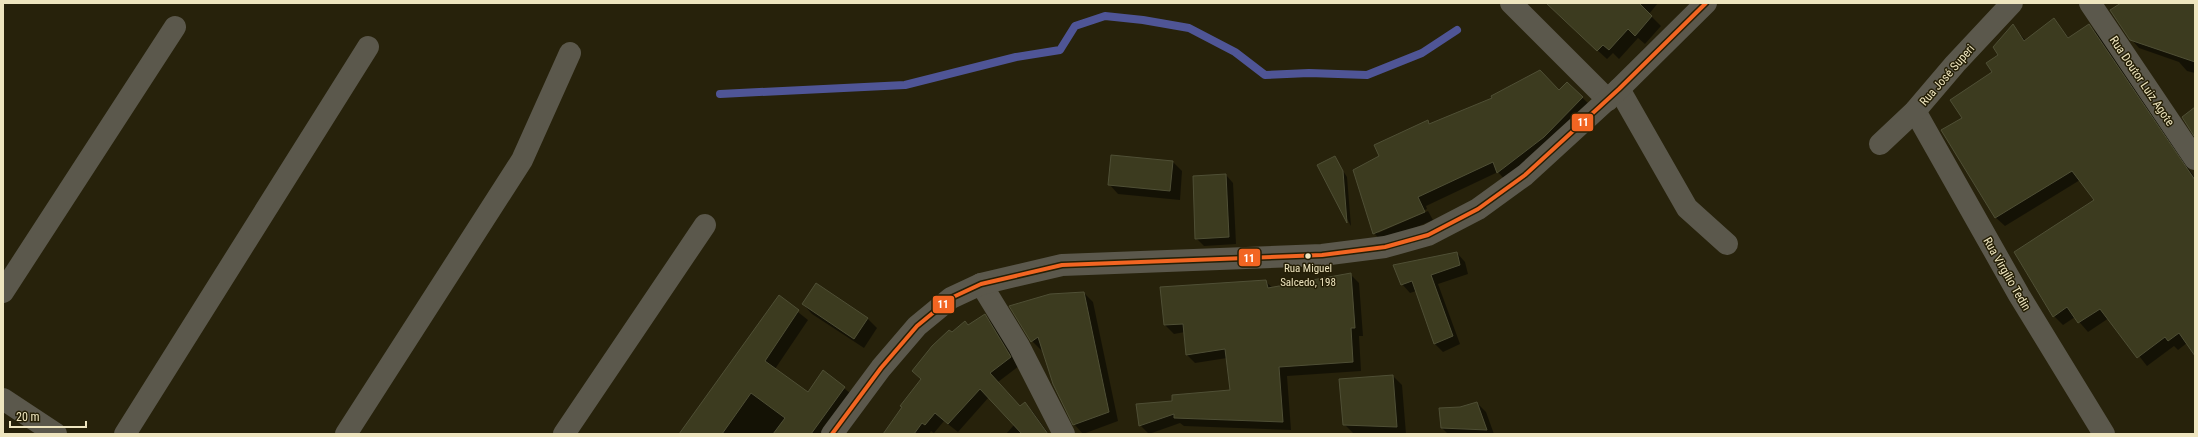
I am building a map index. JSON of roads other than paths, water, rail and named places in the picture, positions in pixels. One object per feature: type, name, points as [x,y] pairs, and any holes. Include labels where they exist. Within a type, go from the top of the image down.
[{"type":"street","points":[[1511,3],[1614,94],[1687,208],[1727,244]]},
{"type":"street","points":[[832,434],[881,368],[917,326],[951,298],[980,284],[1062,265],[1322,255],[1385,247],[1428,235],[1478,209],[1525,175],[1614,94],[1706,3]]},
{"type":"street","name":"Rua José Superi","points":[[1880,144],[1915,111],[2012,3]]},
{"type":"street","name":"Rua Doutor Luiz Agote","points":[[2090,3],[2195,159]]},
{"type":"street","points":[[3,292],[175,27]]},
{"type":"street","points":[[125,434],[368,47]]},
{"type":"street","points":[[346,434],[522,160],[570,53]]},
{"type":"street","name":"Rua Virgílio Tedin","points":[[1915,111],[2019,296],[2104,434]]},
{"type":"street","points":[[564,434],[705,225]]},
{"type":"street","points":[[980,284],[1019,346],[1064,434]]},
{"type":"street","points":[[3,399],[56,434]]},
{"type":"waterway","points":[[720,94],[905,85],[1016,57],[1060,50],[1075,26],[1105,16],[1143,20],[1189,28],[1235,52],[1265,75],[1309,73],[1367,75],[1422,53],[1457,30]]},
{"type":"place","name":"Rua Miguel Salcedo, 198","points":[[1308,256]]}]
